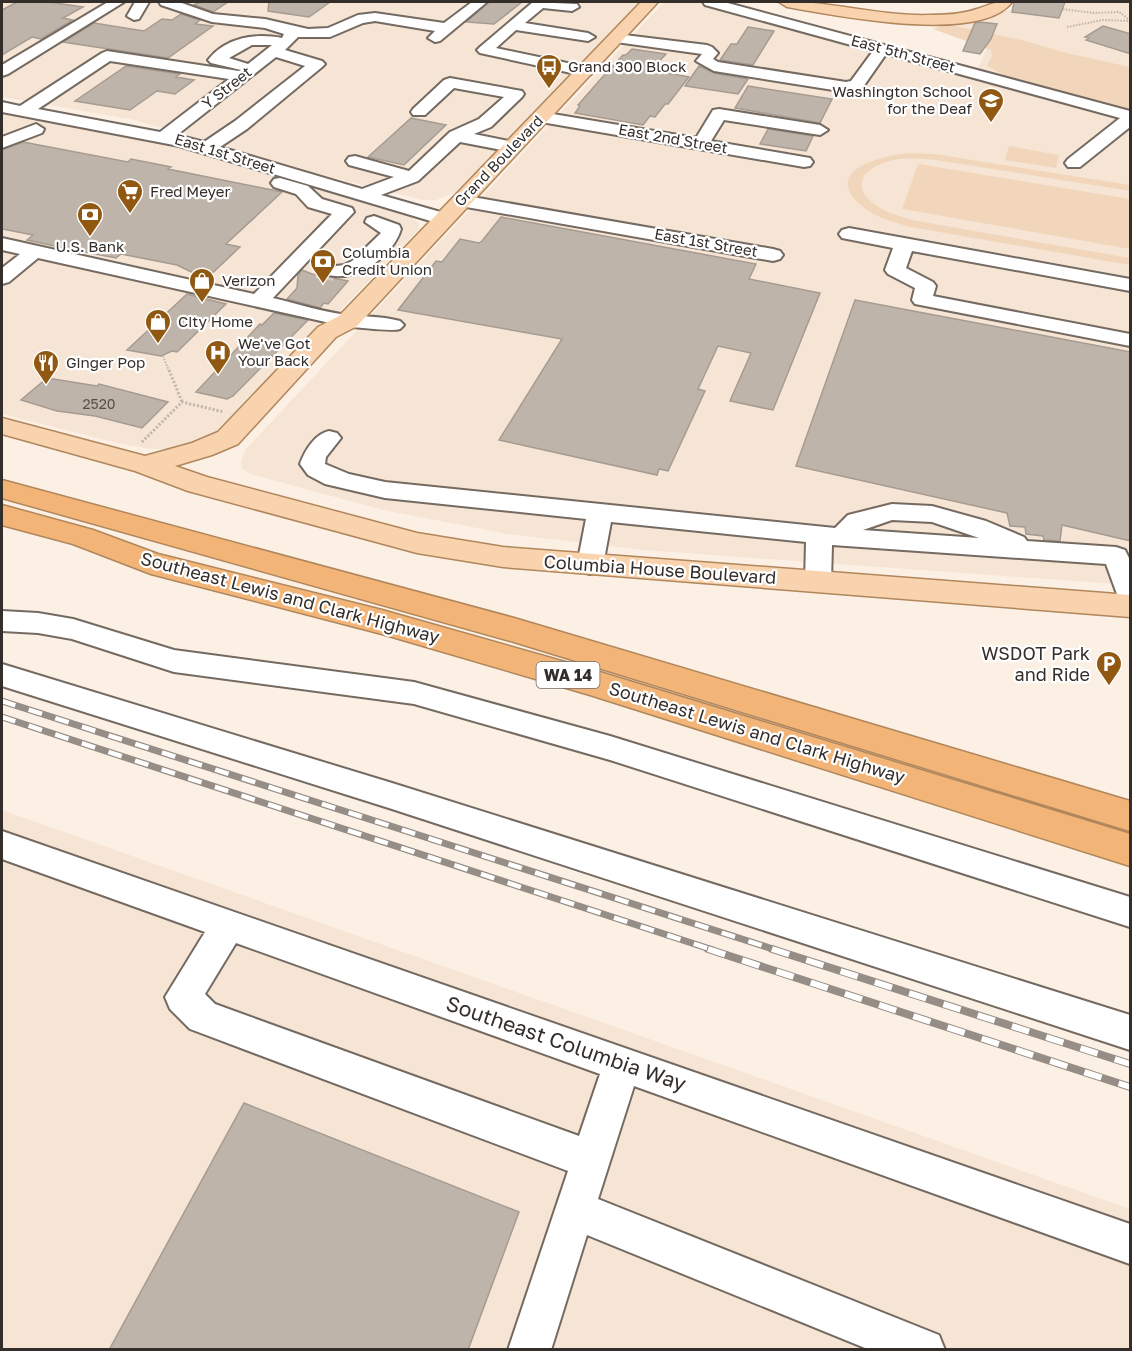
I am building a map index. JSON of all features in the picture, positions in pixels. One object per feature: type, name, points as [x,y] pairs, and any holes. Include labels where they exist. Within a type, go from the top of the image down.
[{"type":"highway","name":"Southeast Lewis and Clark Highway","points":[[2,489],[514,630],[1131,816]]},
{"type":"highway","name":"Southeast Lewis and Clark Highway","points":[[2,515],[83,537],[151,563],[382,622],[590,682],[1131,850]]},
{"type":"highway","points":[[2,533],[71,551],[151,563]]},
{"type":"main road","name":"Grand Boulevard","points":[[198,484],[228,433],[327,332],[348,321],[651,2]]},
{"type":"main road","points":[[787,2],[887,18],[926,20],[972,15],[1004,2]]},
{"type":"main road","name":"Columbia House Boulevard","points":[[2,426],[144,453],[198,484]]},
{"type":"main road","points":[[144,453],[202,449],[228,433]]},
{"type":"main road","name":"Columbia House Boulevard","points":[[2,443],[155,483],[198,484],[417,543],[503,557],[1131,606]]},
{"type":"street","points":[[2,71],[117,2]]},
{"type":"street","points":[[134,16],[142,2]]},
{"type":"street","points":[[435,38],[480,2]]},
{"type":"street","name":"East 5th Street","points":[[710,2],[1131,117]]},
{"type":"street","points":[[177,3],[213,18],[280,27],[285,42],[318,64],[241,125],[207,148]]},
{"type":"street","points":[[572,7],[541,3],[484,50],[585,71]]},
{"type":"street","points":[[248,71],[216,60],[245,40],[285,42],[340,30],[349,23],[364,17],[447,28]]},
{"type":"street","points":[[512,25],[588,37]]},
{"type":"street","points":[[813,29],[844,29],[948,51]]},
{"type":"street","points":[[616,38],[707,50],[710,53],[704,61],[714,66],[846,87],[857,84],[882,48]]},
{"type":"street","name":"Y Street","points":[[165,136],[285,42]]},
{"type":"street","points":[[8,110],[107,56],[248,71]]},
{"type":"street","points":[[514,71],[526,59]]},
{"type":"street","points":[[363,195],[412,177],[456,136],[484,123],[516,94],[450,83],[419,112],[484,123]]},
{"type":"street","name":"East 1st Street","points":[[8,110],[56,116],[165,136],[207,148],[237,164],[339,187],[444,219]]},
{"type":"street","points":[[701,144],[719,114],[820,130]]},
{"type":"street","points":[[2,143],[36,129],[56,116]]},
{"type":"street","name":"East 2nd Street","points":[[541,117],[804,162]]},
{"type":"street","points":[[1074,163],[1131,117]]},
{"type":"street","points":[[36,129],[237,164],[302,190],[315,203],[345,212],[259,301]]},
{"type":"street","points":[[456,136],[512,147]]},
{"type":"street","points":[[356,161],[412,177]]},
{"type":"street","points":[[315,203],[339,187]]},
{"type":"street","name":"East 1st Street","points":[[461,201],[774,255]]},
{"type":"street","points":[[296,263],[344,272],[356,269],[390,235],[392,229],[374,222]]},
{"type":"street","points":[[849,234],[1131,285]]},
{"type":"street","points":[[2,244],[348,321],[373,321],[393,325]]},
{"type":"street","points":[[904,245],[895,270],[926,286],[922,300],[1131,340]]},
{"type":"street","points":[[2,278],[35,251]]},
{"type":"street","points":[[329,438],[312,460],[314,469],[324,475],[385,490],[830,536],[1116,556],[1131,598]]},
{"type":"street","points":[[590,565],[600,514]]},
{"type":"street","points":[[818,582],[830,536]]},
{"type":"street","points":[[2,621],[39,623],[73,629],[174,661],[414,693],[610,748],[1004,870],[1131,912]]},
{"type":"street","points":[[2,675],[392,796],[1131,1034]]},
{"type":"street","name":"Southeast Columbia Way","points":[[2,845],[1131,1244]]},
{"type":"street","points":[[228,925],[183,997],[203,1017],[591,1160]]},
{"type":"street","points":[[529,1350],[622,1065]]},
{"type":"street","points":[[574,1210],[924,1350]]},
{"type":"path","points":[[1054,8],[1094,13],[1119,12],[1131,20]]},
{"type":"path","points":[[1067,27],[1103,21],[1131,20]]},
{"type":"path","points":[[163,356],[182,402],[228,433]]},
{"type":"path","points":[[144,453],[182,402]]},
{"type":"shaded area","points":[[2,2],[639,2],[456,192],[436,200],[423,200],[298,169],[135,120],[2,97]]},
{"type":"shaded area","points":[[664,2],[700,2],[973,78],[989,44],[950,24],[1014,9],[1020,2],[1130,2],[1130,585],[644,550],[508,534],[383,510],[243,470],[241,462],[245,450]]},
{"type":"shaded area","points":[[945,24],[1022,40],[1062,52],[1130,67],[1130,110],[1006,76],[987,66],[992,56],[991,50],[933,29]]},
{"type":"shaded area","points":[[2,111],[145,137],[207,152],[410,216],[418,223],[419,229],[219,435],[179,449],[151,449],[121,444],[2,414]]},
{"type":"shaded area","points":[[1009,146],[1059,155],[1056,168],[1005,160]]},
{"type":"shaded area","points":[[909,153],[934,154],[1130,185],[1130,191],[936,160],[910,158],[885,162],[870,170],[862,181],[865,195],[873,203],[902,217],[1130,258],[1130,265],[910,227],[874,214],[863,207],[851,194],[848,184],[851,175],[859,168],[883,158]]},
{"type":"shaded area","points":[[918,164],[1130,199],[1130,249],[902,209]]},
{"type":"shaded area","points":[[2,810],[1130,1209],[1130,1349],[2,1349]]},
{"type":"building","points":[[17,2],[48,2],[83,7],[63,18],[73,20],[41,39],[32,37],[2,55],[2,10]]},
{"type":"building","points":[[200,2],[228,2],[213,12],[194,5]]},
{"type":"building","points":[[269,2],[330,2],[309,17],[268,11]]},
{"type":"building","points":[[489,2],[522,2],[494,24],[466,22]]},
{"type":"building","points":[[1014,2],[1065,2],[1059,18],[1012,12]]},
{"type":"building","points":[[181,14],[200,20],[195,24],[213,26],[168,58],[63,42],[94,23],[144,31],[162,19],[172,20]]},
{"type":"building","points":[[975,23],[997,24],[991,39],[980,54],[963,51]]},
{"type":"building","points":[[1103,26],[1131,34],[1131,54],[1086,40],[1089,38],[1085,37]]},
{"type":"building","points":[[748,27],[774,31],[753,65],[720,60],[731,44],[737,44]]},
{"type":"building","points":[[632,49],[666,54],[651,70],[689,77],[668,104],[665,104],[655,117],[650,116],[643,125],[575,113],[580,106],[578,105],[599,81],[623,55]]},
{"type":"building","points":[[126,66],[180,74],[176,77],[194,80],[175,94],[157,91],[130,110],[75,101]]},
{"type":"building","points":[[699,66],[714,73],[748,79],[738,94],[685,86]]},
{"type":"building","points":[[748,86],[832,99],[820,123],[735,108]]},
{"type":"building","points":[[411,118],[446,125],[404,165],[368,157]]},
{"type":"building","points":[[768,129],[813,136],[806,151],[760,144]]},
{"type":"building","name":"Fred Meyer","points":[[23,142],[128,162],[131,159],[171,167],[168,169],[282,192],[226,244],[240,247],[206,279],[177,265],[121,254],[116,258],[64,248],[27,240],[33,235],[2,229],[2,150]]},
{"type":"building","points":[[501,217],[756,264],[749,279],[820,293],[773,410],[730,401],[751,353],[718,346],[698,389],[705,391],[668,471],[659,469],[657,475],[499,440],[562,339],[398,310],[436,261],[442,262],[460,239],[479,243]]},
{"type":"building","name":"Columbia Credit Union","points":[[302,270],[348,281],[328,304],[324,303],[320,308],[287,299],[297,288],[298,275]]},
{"type":"building","points":[[187,294],[226,304],[177,352],[172,351],[161,356],[127,350]]},
{"type":"building","points":[[855,300],[1131,352],[1131,541],[1062,525],[1060,541],[1044,540],[1043,536],[1026,534],[1025,527],[1010,526],[1007,513],[796,466]]},
{"type":"building","points":[[274,313],[308,320],[233,396],[227,399],[196,392],[260,324],[262,325]]},
{"type":"building","points":[[47,378],[97,386],[99,384],[168,402],[142,428],[95,416],[57,411],[21,400]]},
{"type":"building","points":[[244,1103],[519,1212],[468,1350],[109,1350]]},
{"type":"tunnel","points":[[317,268],[335,271]]},
{"type":"railway","points":[[2,701],[776,950]]},
{"type":"railway","points":[[2,717],[713,950]]},
{"type":"railway","points":[[708,949],[1130,1087]]},
{"type":"railway","points":[[772,949],[1130,1064]]},
{"type":"place","name":"Grand 300 Block","points":[[549,90]]},
{"type":"place","name":"Washington School for the Deaf","points":[[991,124]]},
{"type":"place","name":"Fred Meyer","points":[[130,215]]},
{"type":"place","name":"U.S. Bank","points":[[90,238]]},
{"type":"place","name":"Columbia Credit Union","points":[[323,285]]},
{"type":"place","name":"Verizon","points":[[202,304]]},
{"type":"place","name":"City Home","points":[[158,345]]},
{"type":"place","name":"We've Got Your Back","points":[[218,376]]},
{"type":"place","name":"Ginger Pop","points":[[46,386]]},
{"type":"place","name":"WSDOT Park and Ride","points":[[1109,687]]}]
